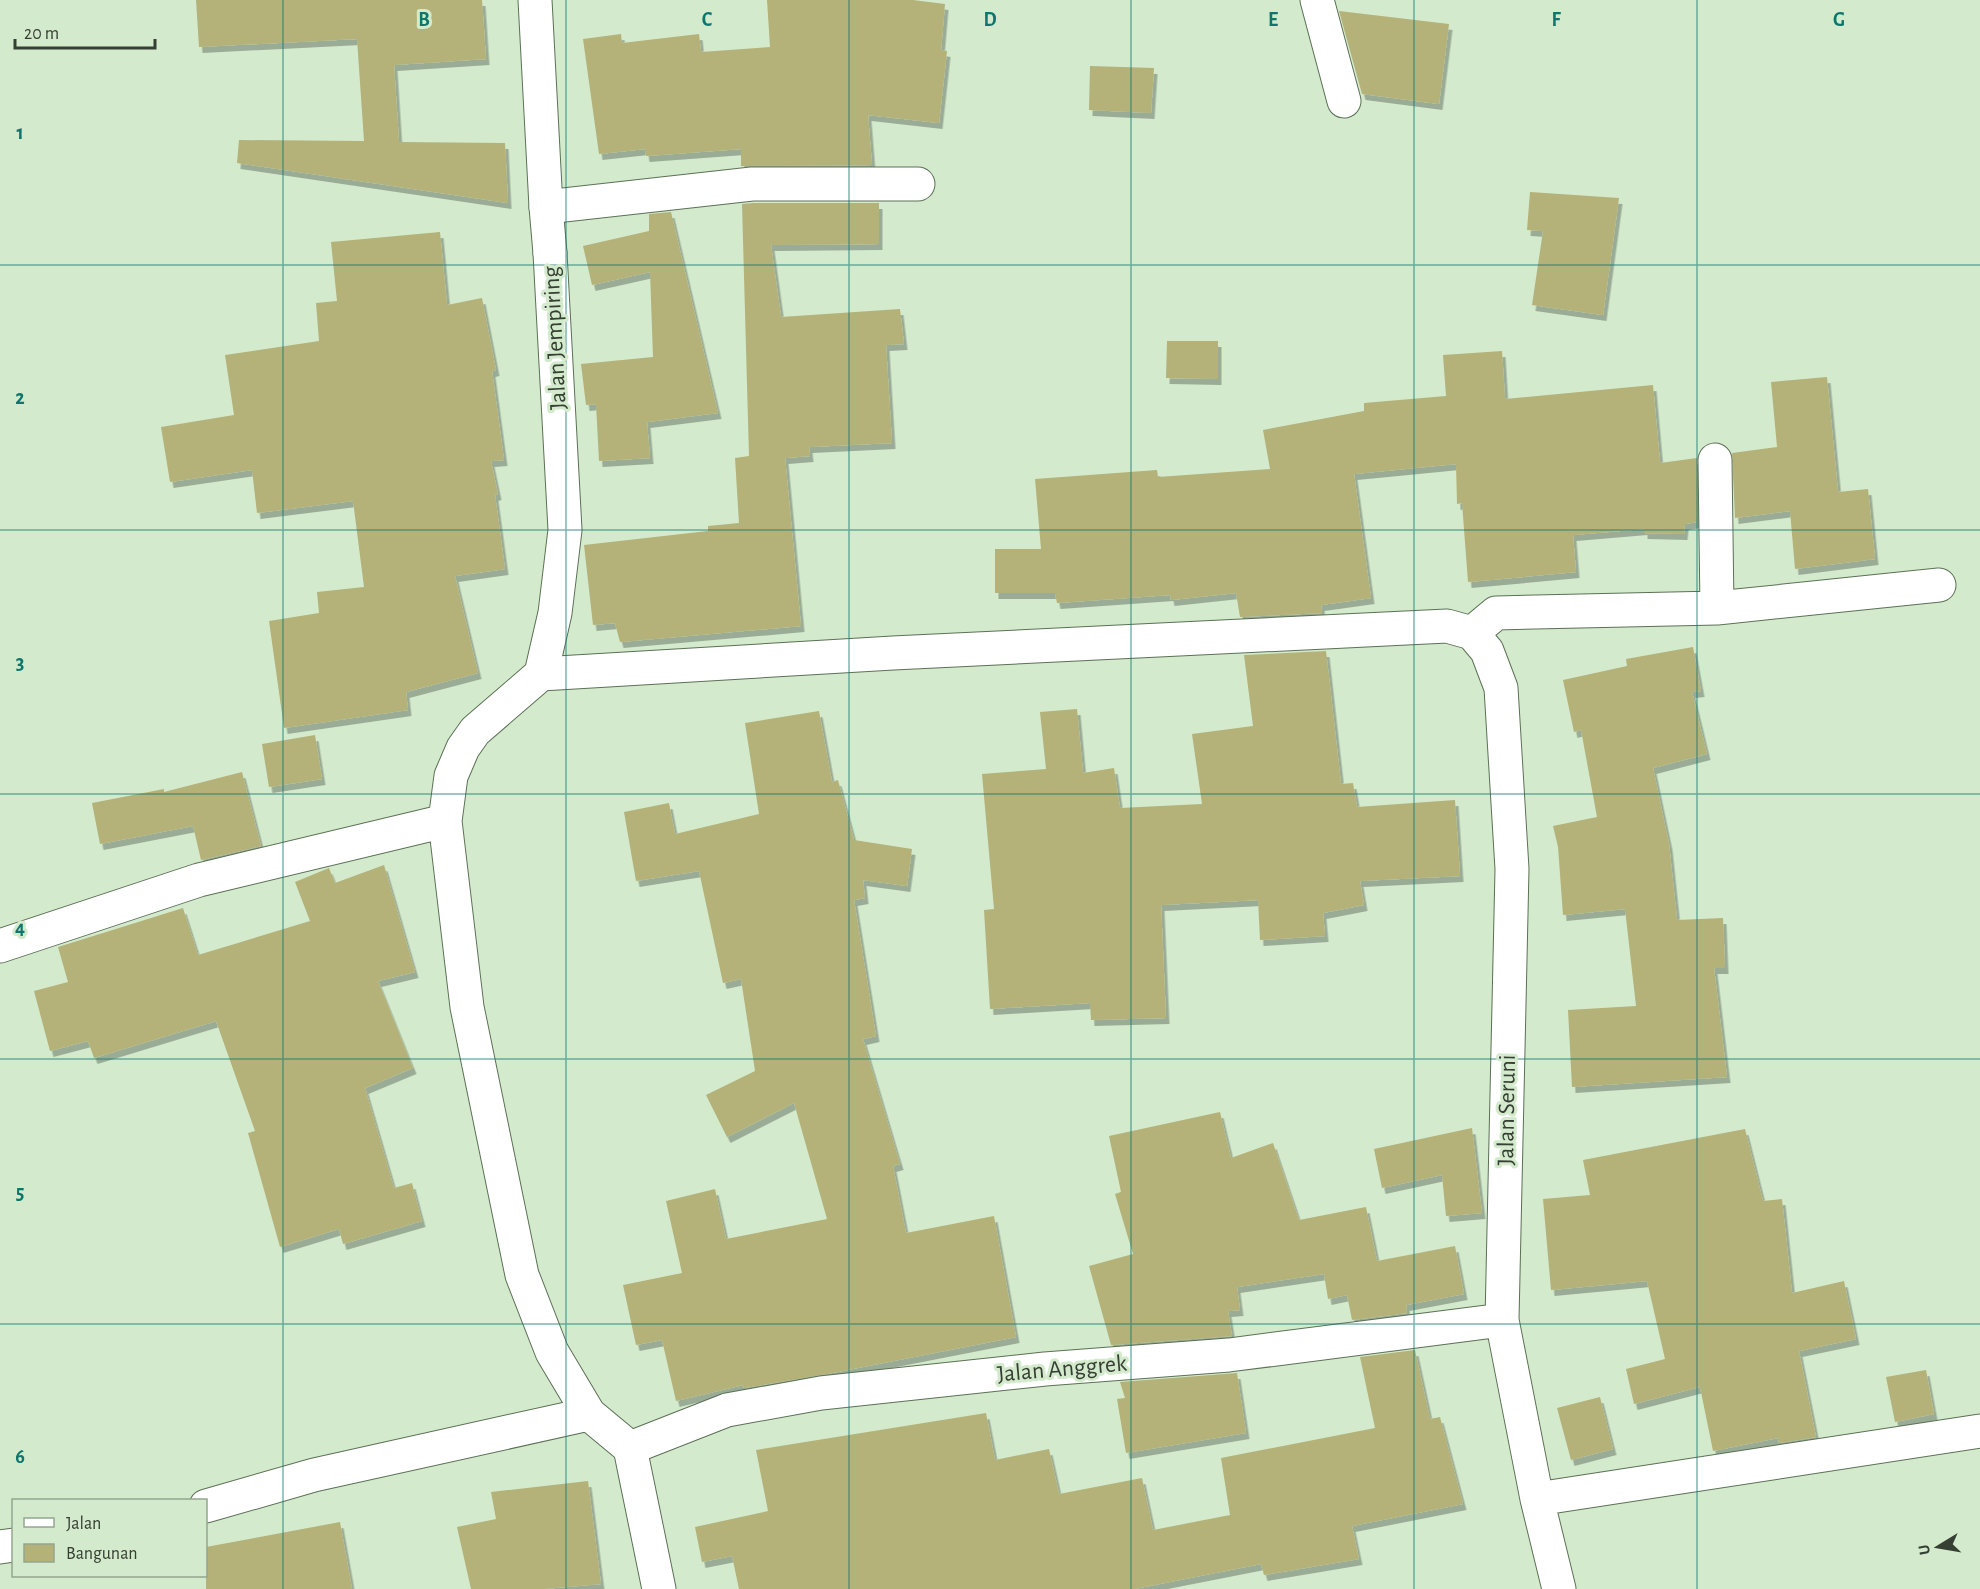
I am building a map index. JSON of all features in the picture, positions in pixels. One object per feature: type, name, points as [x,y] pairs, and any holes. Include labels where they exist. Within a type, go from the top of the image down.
[{"type":"street","name":"Jalan Jempiring","points":[[535,0],[565,530],[555,613],[541,674]]},
{"type":"street","points":[[1317,0],[1344,101]]},
{"type":"street","points":[[546,207],[752,184],[918,184]]},
{"type":"street","points":[[1715,460],[1717,608]]},
{"type":"street","points":[[659,1589],[630,1448],[589,1414],[552,1352],[522,1275],[467,1007],[445,821],[451,776],[463,748],[475,731],[541,674],[893,653],[1447,626],[1472,633],[1496,613],[1717,608],[1939,585]]},
{"type":"street","name":"Jalan Seruni","points":[[1472,633],[1487,651],[1501,688],[1512,868],[1502,1320],[1537,1499],[1559,1589]]},
{"type":"street","points":[[0,946],[199,880],[445,821]]},
{"type":"street","name":"Jalan Anggrek","points":[[630,1448],[727,1410],[820,1394],[1045,1369],[1229,1355],[1502,1320]]},
{"type":"street","points":[[207,1506],[314,1475],[589,1414]]},
{"type":"street","points":[[1537,1499],[1980,1431]]},
{"type":"building","points":[[196,0],[482,0],[486,59],[394,65],[399,142],[505,143],[508,203],[237,163],[239,140],[364,141],[357,39],[199,47]]},
{"type":"building","points":[[767,0],[913,0],[945,4],[941,50],[947,51],[939,123],[868,115],[872,165],[741,166],[741,149],[646,156],[645,149],[599,154],[583,39],[621,34],[622,43],[699,34],[701,52],[770,47]]},
{"type":"building","points":[[1339,11],[1449,24],[1439,104],[1362,94]]},
{"type":"building","points":[[1090,66],[1154,68],[1151,113],[1089,110]]},
{"type":"building","points":[[1530,192],[1619,198],[1603,315],[1532,305],[1543,231],[1527,230]]},
{"type":"building","points":[[879,203],[879,244],[771,245],[781,317],[900,309],[904,344],[886,345],[892,443],[809,447],[810,456],[785,458],[801,626],[620,642],[615,623],[593,625],[584,545],[708,531],[708,526],[739,523],[735,458],[749,456],[742,204]]},
{"type":"building","points":[[671,212],[718,413],[647,422],[650,458],[599,461],[596,404],[586,405],[581,364],[653,357],[650,272],[592,285],[583,246],[649,231],[649,214]]},
{"type":"building","points":[[440,232],[447,305],[482,298],[496,370],[492,371],[504,460],[491,461],[498,494],[495,495],[505,569],[455,576],[478,673],[406,692],[408,710],[284,728],[269,621],[319,613],[317,592],[364,587],[353,501],[257,513],[252,470],[170,482],[161,427],[234,415],[225,355],[319,341],[316,303],[337,301],[331,242]]},
{"type":"building","points":[[1167,341],[1218,341],[1218,379],[1166,378]]},
{"type":"building","points":[[1502,351],[1505,399],[1653,385],[1660,463],[1697,458],[1697,522],[1685,524],[1684,534],[1644,533],[1644,529],[1573,535],[1576,572],[1468,582],[1462,503],[1457,504],[1456,464],[1354,474],[1371,598],[1321,605],[1322,613],[1240,617],[1236,593],[1171,600],[1170,595],[1057,603],[1055,593],[995,593],[995,549],[1041,549],[1035,479],[1157,470],[1158,477],[1270,469],[1263,430],[1364,411],[1364,403],[1446,396],[1443,355]]},
{"type":"building","points":[[1827,377],[1838,492],[1868,489],[1875,559],[1795,569],[1790,511],[1735,518],[1732,453],[1777,447],[1771,382]]},
{"type":"building","points":[[1693,647],[1701,691],[1692,692],[1707,754],[1653,768],[1669,844],[1677,920],[1723,918],[1725,968],[1714,968],[1727,1077],[1572,1087],[1568,1010],[1636,1006],[1625,909],[1563,915],[1558,847],[1553,826],[1597,817],[1581,730],[1574,732],[1563,680],[1627,666],[1626,659]]},
{"type":"building","points":[[1326,651],[1341,784],[1353,783],[1357,807],[1455,800],[1460,876],[1360,881],[1364,905],[1323,913],[1325,936],[1260,940],[1258,900],[1161,905],[1166,1018],[1091,1020],[1090,1003],[990,1009],[984,910],[994,909],[982,774],[1046,769],[1040,712],[1077,709],[1083,773],[1114,768],[1120,808],[1202,804],[1192,734],[1253,726],[1244,655]]},
{"type":"building","points":[[819,711],[832,782],[838,780],[854,840],[912,849],[907,886],[863,880],[865,898],[854,900],[876,1036],[863,1039],[900,1164],[893,1166],[906,1233],[994,1216],[1016,1337],[827,1374],[744,1388],[743,1385],[676,1401],[662,1340],[636,1345],[623,1285],[682,1273],[666,1201],[715,1189],[726,1239],[827,1219],[794,1103],[727,1137],[706,1095],[755,1071],[741,979],[723,983],[699,871],[636,881],[624,812],[669,803],[675,834],[759,814],[745,723]]},
{"type":"building","points":[[315,735],[322,779],[269,787],[262,744]]},
{"type":"building","points":[[242,772],[261,846],[201,860],[193,826],[100,844],[92,803],[164,789],[164,792]]},
{"type":"building","points":[[384,865],[415,972],[378,981],[413,1068],[365,1088],[394,1188],[412,1183],[422,1221],[343,1244],[339,1229],[280,1247],[248,1133],[255,1131],[216,1021],[94,1058],[88,1041],[50,1051],[34,991],[68,982],[58,947],[183,908],[198,955],[310,921],[295,882],[329,868],[335,883]]},
{"type":"building","points":[[1220,1112],[1231,1158],[1273,1143],[1299,1220],[1366,1207],[1377,1261],[1455,1246],[1464,1294],[1406,1305],[1407,1313],[1352,1320],[1347,1295],[1328,1299],[1324,1274],[1237,1287],[1240,1310],[1228,1311],[1232,1336],[1111,1345],[1089,1266],[1133,1254],[1115,1194],[1121,1192],[1109,1136]]},
{"type":"building","points":[[1472,1128],[1482,1213],[1446,1216],[1442,1175],[1382,1188],[1374,1149]]},
{"type":"building","points":[[1745,1129],[1763,1201],[1782,1199],[1792,1293],[1844,1281],[1856,1339],[1799,1351],[1816,1437],[1779,1443],[1778,1438],[1713,1451],[1700,1387],[1634,1404],[1626,1369],[1665,1359],[1647,1281],[1551,1290],[1543,1199],[1590,1195],[1583,1160]]},
{"type":"building","points":[[1415,1350],[1430,1419],[1440,1417],[1463,1504],[1352,1526],[1359,1559],[1264,1575],[1261,1564],[1134,1589],[739,1589],[732,1556],[702,1562],[695,1527],[768,1511],[756,1450],[986,1413],[995,1460],[1049,1449],[1059,1494],[1142,1478],[1153,1530],[1230,1515],[1221,1458],[1375,1428],[1360,1357]]},
{"type":"building","points":[[1926,1370],[1934,1414],[1895,1422],[1886,1377]]},
{"type":"building","points":[[1237,1373],[1246,1433],[1126,1453],[1117,1399],[1125,1398],[1120,1382]]},
{"type":"building","points":[[1600,1397],[1613,1449],[1571,1460],[1557,1408]]},
{"type":"building","points":[[588,1481],[601,1584],[543,1589],[471,1589],[457,1527],[496,1519],[491,1492]]},
{"type":"building","points":[[340,1522],[352,1589],[206,1589],[207,1547]]}]
